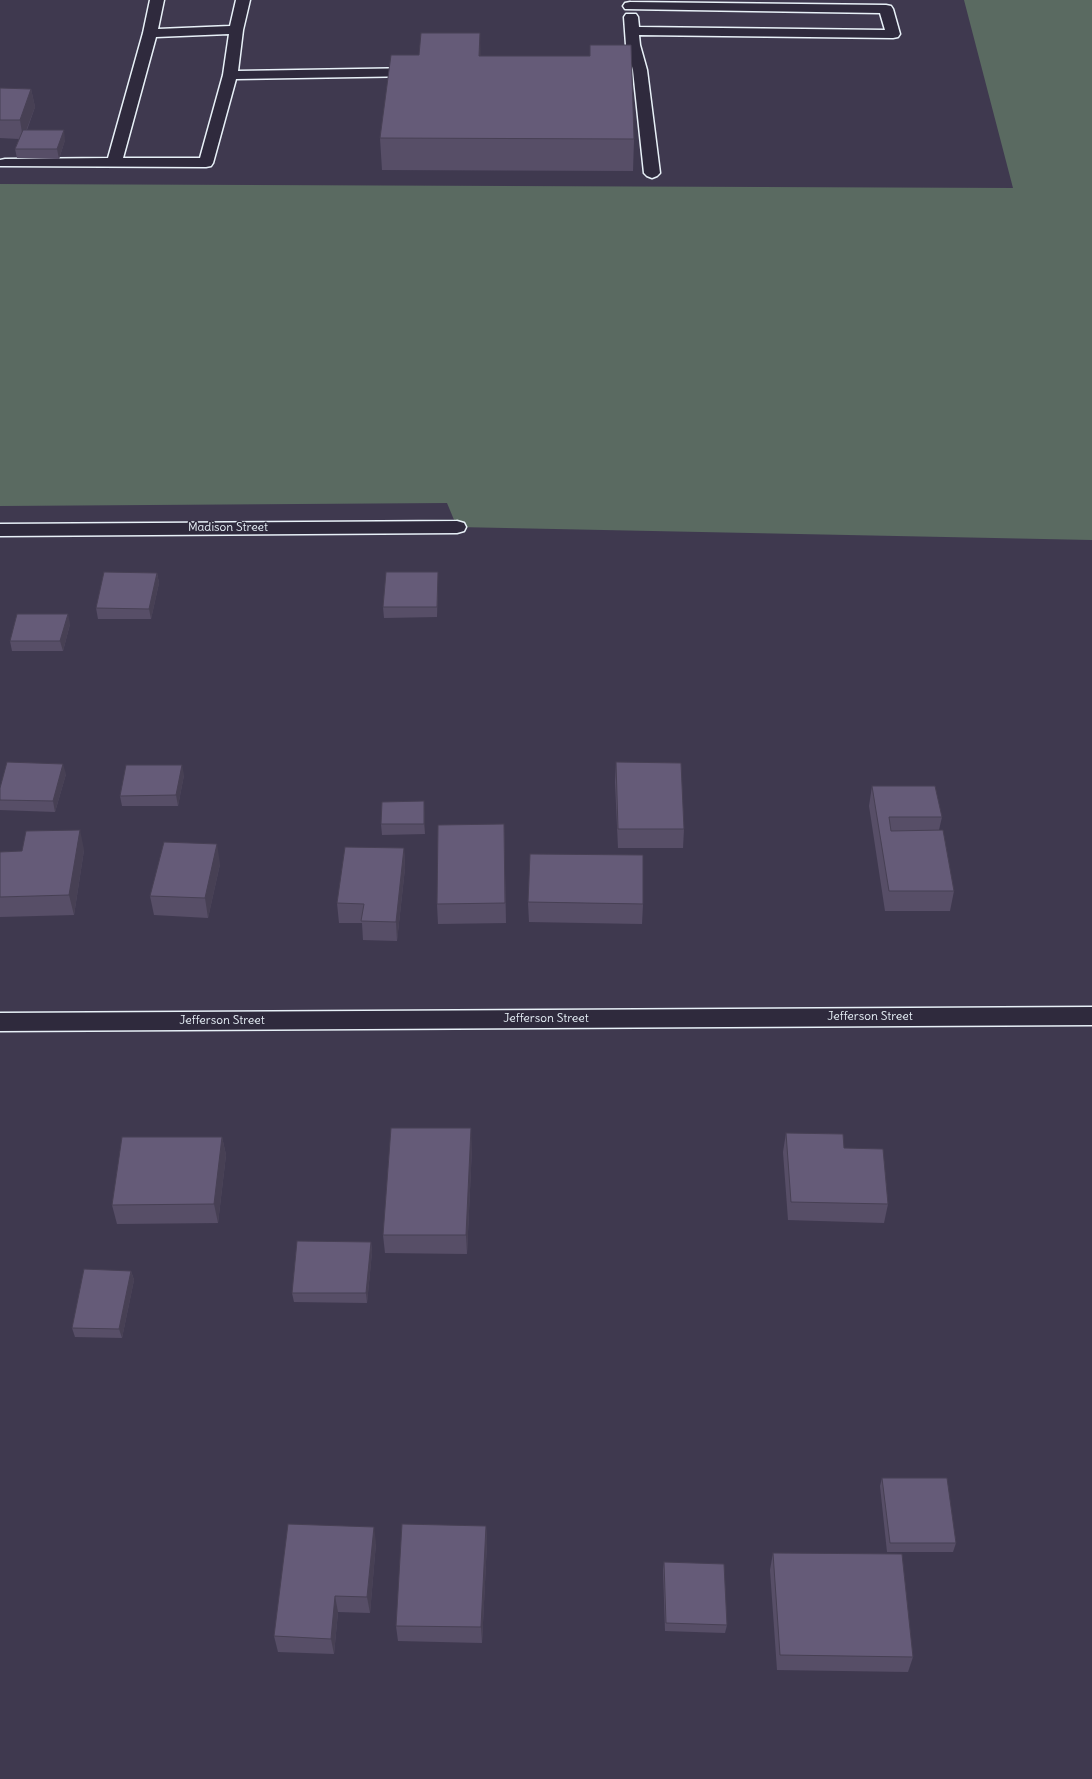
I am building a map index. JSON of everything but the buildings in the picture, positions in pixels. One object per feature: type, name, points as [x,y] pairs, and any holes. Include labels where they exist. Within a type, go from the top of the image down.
[{"type":"street","points":[[114,162],[150,33],[157,0]]},
{"type":"street","points":[[5,163],[206,163],[230,74],[236,30],[243,0]]},
{"type":"street","points":[[632,31],[893,34],[886,9],[630,3],[632,31],[633,45],[640,70],[652,173]]},
{"type":"street","points":[[150,33],[236,30]]},
{"type":"street","points":[[624,70],[640,70]]},
{"type":"street","points":[[230,74],[422,72]]},
{"type":"street","name":"Madison Street","points":[[0,530],[457,527]]},
{"type":"street","name":"Jefferson Street","points":[[0,1022],[1092,1016]]},
{"type":"green space","points":[[964,0],[1092,0],[1092,540],[457,527],[447,503],[0,506],[0,184],[1013,188]]}]
